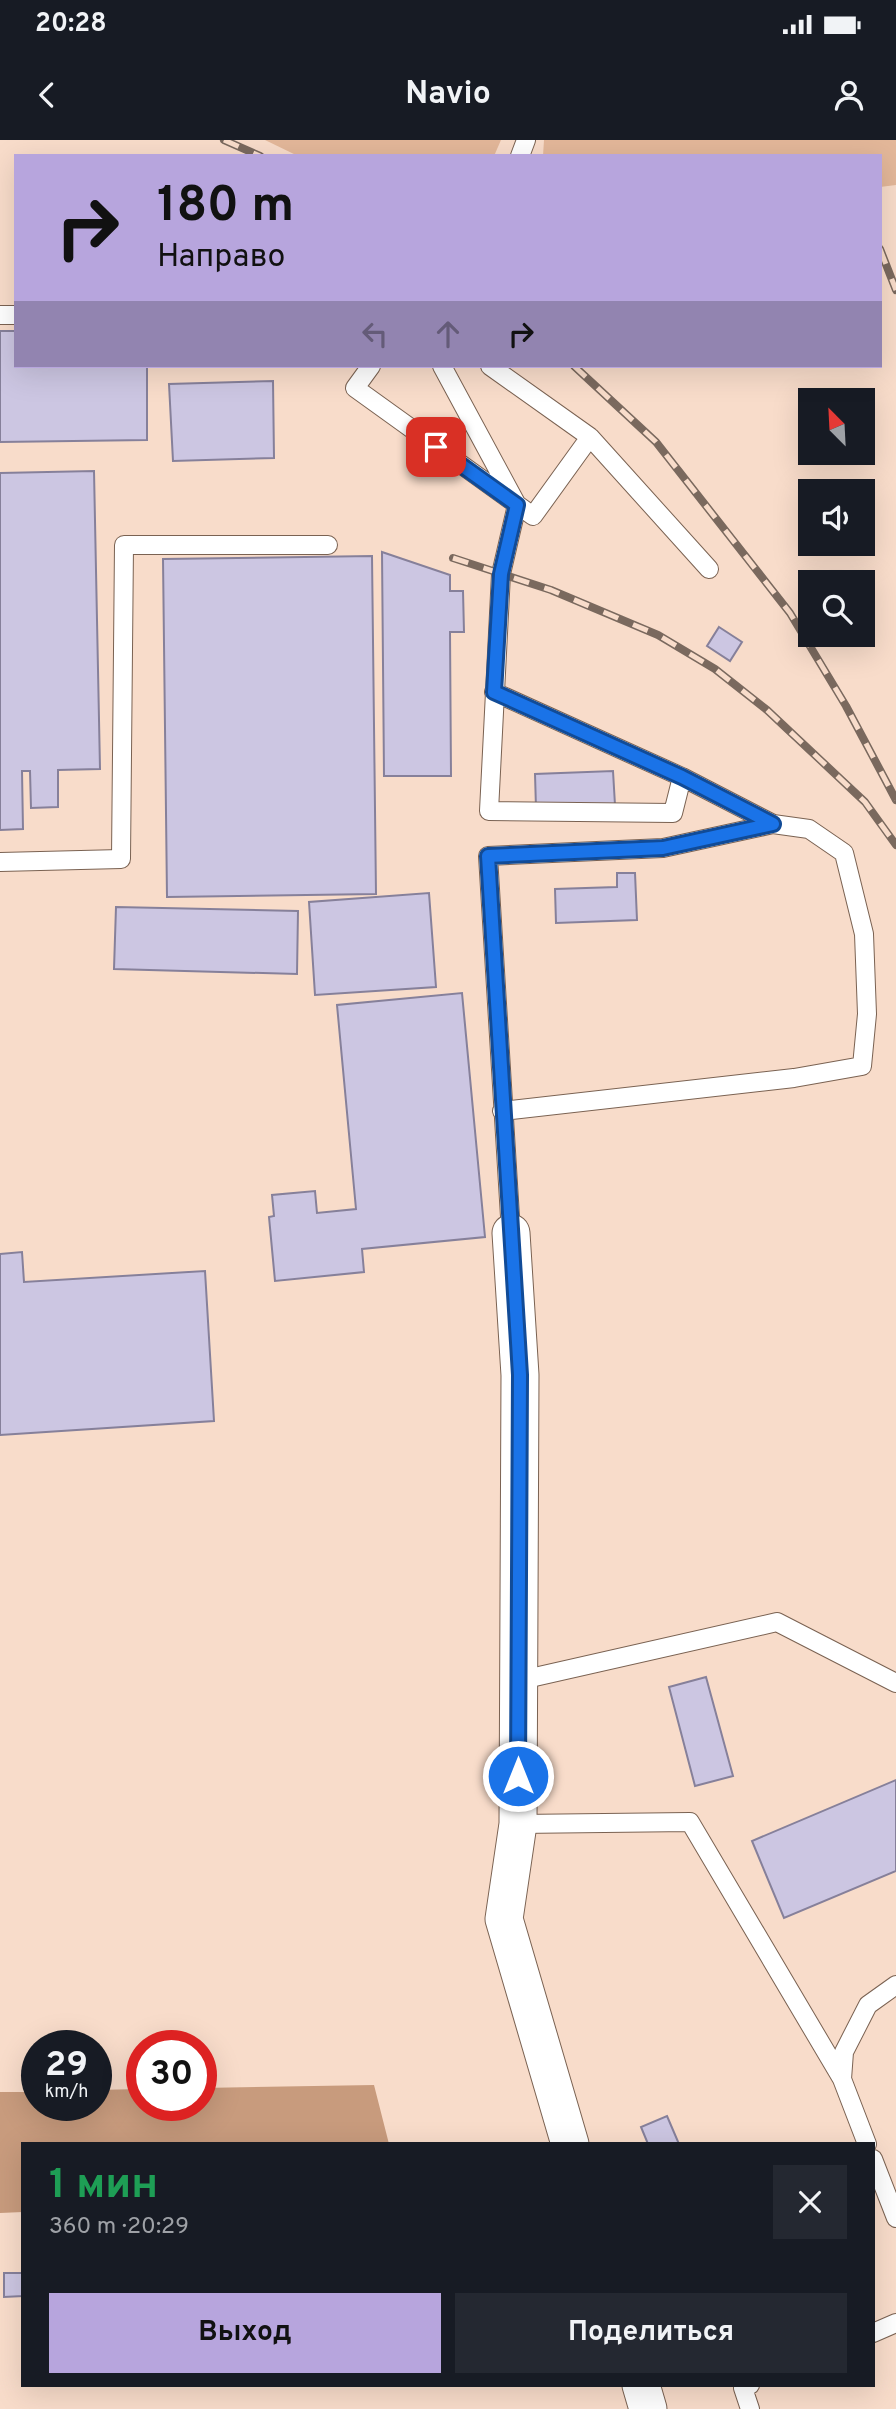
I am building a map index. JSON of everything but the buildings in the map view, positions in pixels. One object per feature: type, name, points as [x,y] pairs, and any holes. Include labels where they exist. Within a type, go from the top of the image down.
[{"type":"street","points":[[511,1233],[520,1375],[518,1824],[504,1919],[569,2142]]},
{"type":"street","points":[[643,2387],[649,2409]]},
{"type":"lane","points":[[369,368],[355,388],[533,516],[590,437]]},
{"type":"lane","points":[[443,368],[517,505],[501,574],[489,811],[673,813],[682,777]]},
{"type":"lane","points":[[493,368],[590,437],[709,569]]},
{"type":"lane","points":[[0,862],[121,859],[124,545],[328,545]]},
{"type":"lane","points":[[494,692],[682,777],[773,824],[809,829],[844,853],[864,934],[867,1014],[862,1066],[794,1078],[502,1111]]},
{"type":"lane","points":[[511,1233],[488,856],[663,848],[773,824]]},
{"type":"lane","points":[[517,1681],[778,1622],[896,1683]]},
{"type":"lane","points":[[518,1824],[690,1822],[842,2079],[866,2142]]},
{"type":"lane","points":[[842,2079],[844,2052],[854,2029],[868,2005],[896,1986]]},
{"type":"lane","points":[[875,2164],[896,2218]]},
{"type":"lane","points":[[875,2332],[896,2323]]},
{"type":"lane","points":[[745,2387],[743,2388],[750,2409]]},
{"type":"shaded area","points":[[265,140],[501,140],[495,154],[294,154]]},
{"type":"shaded area","points":[[544,140],[896,140],[896,185],[882,187],[882,154],[543,154]]},
{"type":"shaded area","points":[[374,2085],[388,2142],[21,2142],[21,2212],[0,2213],[0,2092],[21,2092],[21,2121],[112,2121],[112,2090],[126,2089],[126,2121],[217,2121],[217,2088]]},
{"type":"railway","points":[[224,140],[256,154]]},
{"type":"railway","points":[[882,254],[896,290]]},
{"type":"railway","points":[[576,368],[656,442],[790,613],[846,706],[896,800]]},
{"type":"railway","points":[[453,558],[551,590],[658,635],[715,669],[767,710],[865,802],[896,845]]},
{"type":"route","points":[[436,447],[517,505],[501,574],[494,692],[682,777],[773,824],[663,848],[488,856],[520,1375],[518,1776]]}]
